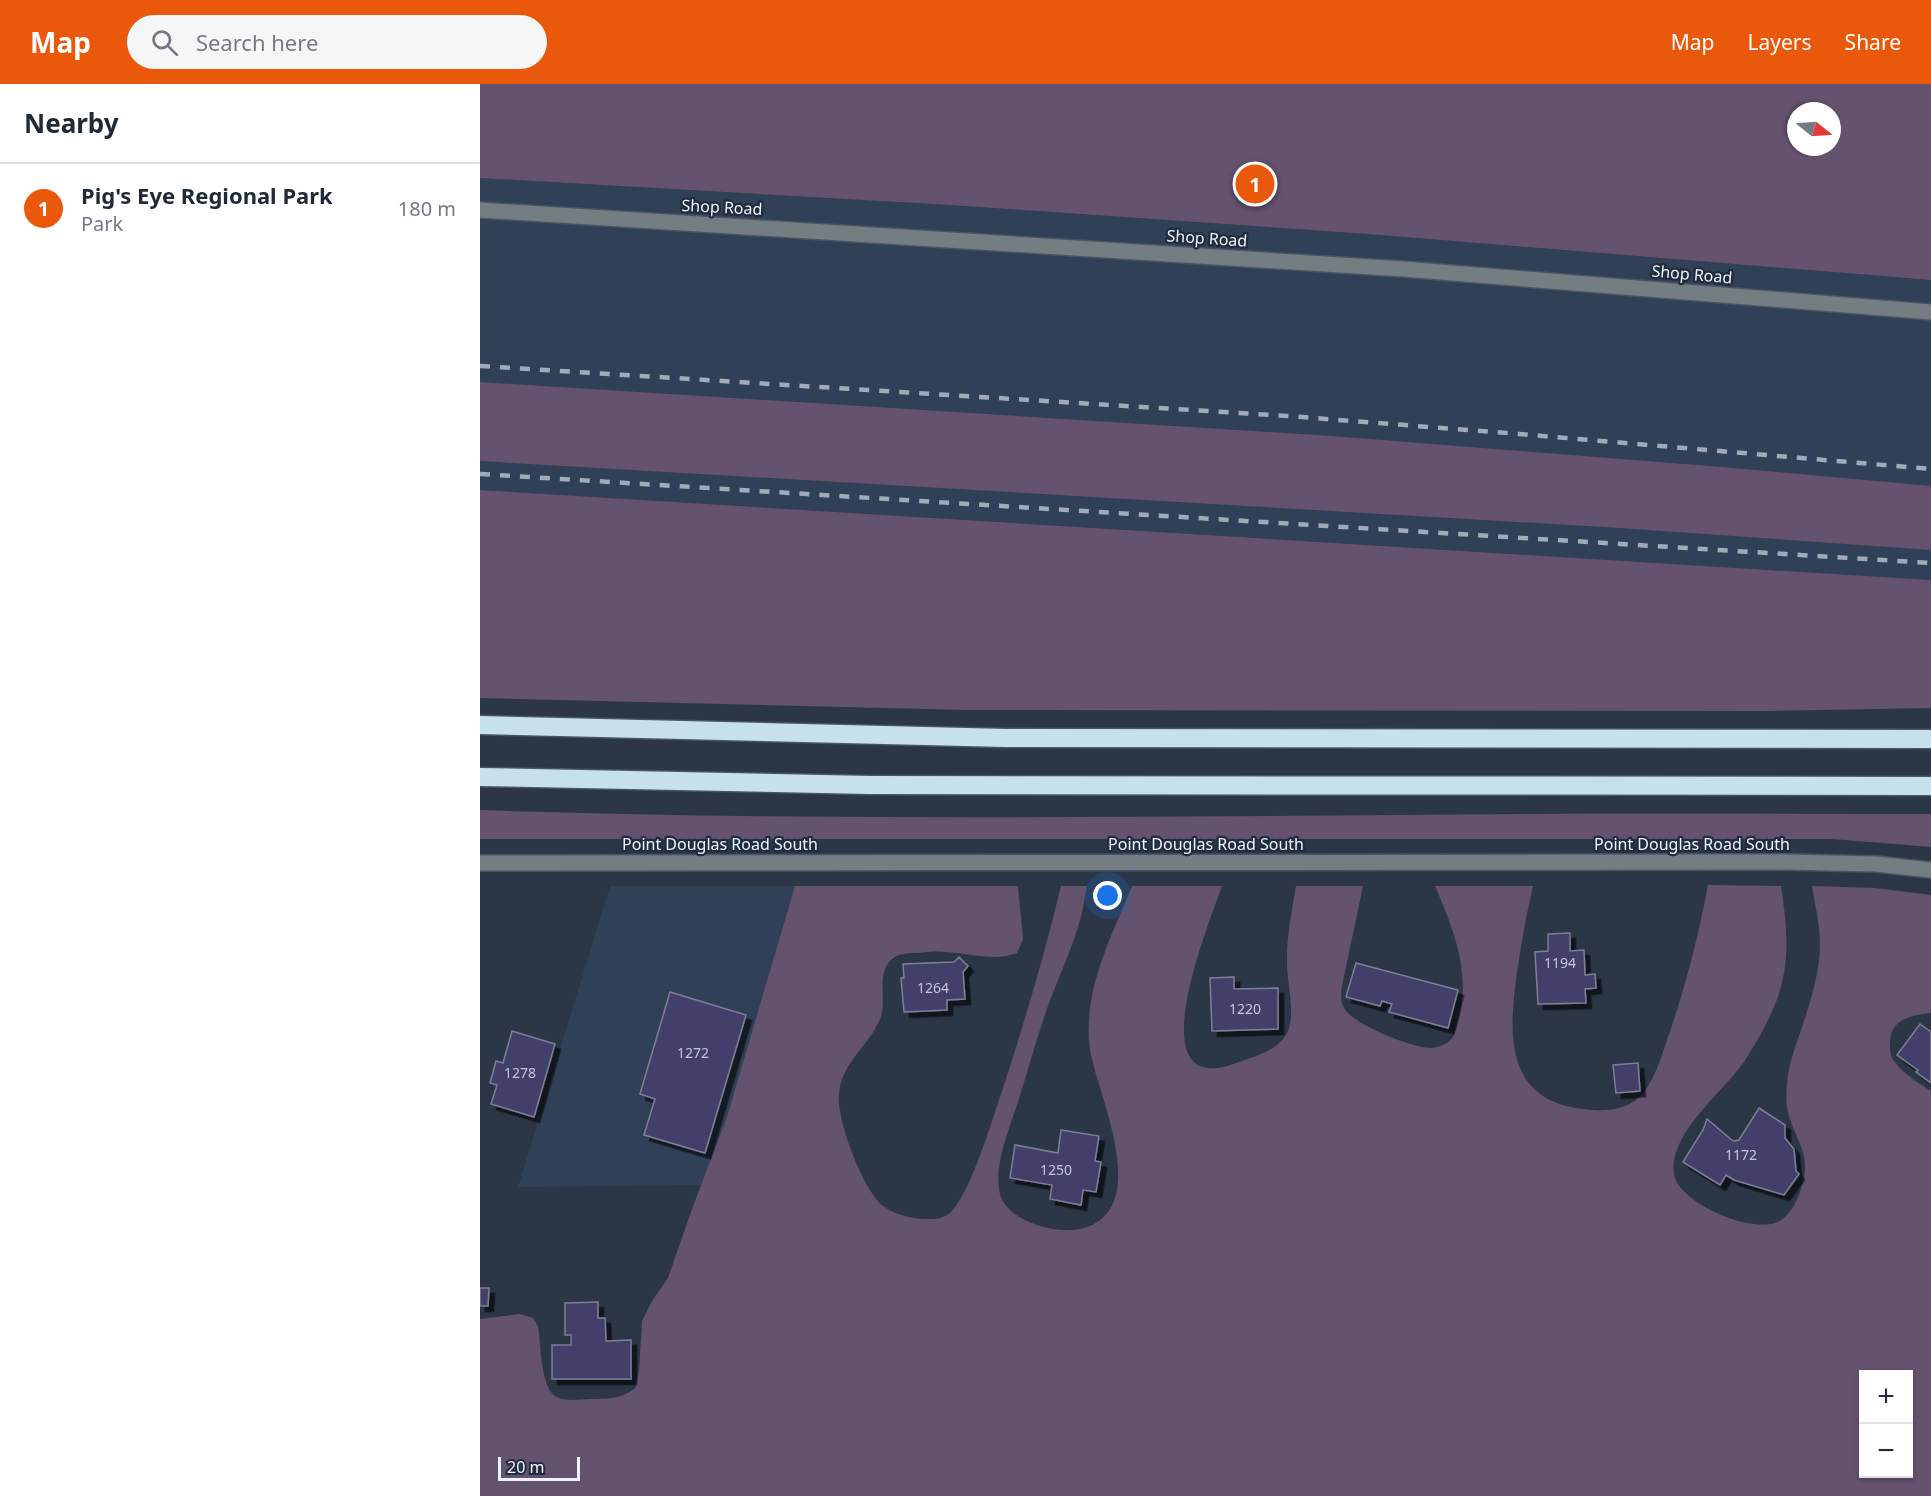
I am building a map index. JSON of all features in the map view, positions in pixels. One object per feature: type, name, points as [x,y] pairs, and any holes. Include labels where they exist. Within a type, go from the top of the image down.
[{"type":"highway","points":[[480,725],[1006,738],[1931,739]]},
{"type":"highway","points":[[480,777],[881,785],[1931,786]]},
{"type":"street","name":"Shop Road","points":[[480,210],[1403,269],[1931,312]]},
{"type":"street","name":"Point Douglas Road South","points":[[480,863],[1833,862],[1931,870]]},
{"type":"shaded area","points":[[480,84],[1931,84],[1931,280],[1368,234],[950,205],[480,178]]},
{"type":"shaded area","points":[[480,178],[950,205],[1368,234],[1931,280],[1931,580],[480,490]]},
{"type":"shaded area","points":[[480,382],[1332,436],[1931,486],[1931,550],[1620,528],[480,461]]},
{"type":"shaded area","points":[[480,490],[1931,580],[1931,708],[1771,711],[968,710],[480,698]]},
{"type":"shaded area","points":[[480,810],[876,817],[1931,814],[1931,847],[1832,839],[480,839]]},
{"type":"shaded area","points":[[1708,885],[1781,886],[1785,915],[1786,959],[1781,988],[1773,1010],[1744,1062],[1688,1129],[1679,1144],[1674,1159],[1674,1174],[1679,1185],[1703,1206],[1737,1221],[1769,1224],[1781,1220],[1792,1209],[1805,1175],[1804,1156],[1788,1112],[1786,1095],[1789,1067],[1811,998],[1819,962],[1819,930],[1812,886],[1875,888],[1931,895],[1931,1013],[1910,1017],[1898,1023],[1891,1035],[1890,1050],[1892,1057],[1902,1070],[1931,1091],[1931,1496],[480,1496],[480,1319],[520,1314],[533,1318],[538,1326],[542,1365],[547,1385],[551,1393],[561,1399],[608,1398],[620,1396],[635,1388],[639,1371],[642,1321],[668,1278],[727,1117],[795,886],[1018,886],[1023,939],[1017,953],[991,957],[932,952],[904,954],[892,959],[884,972],[880,1019],[850,1064],[841,1083],[839,1105],[846,1136],[867,1185],[875,1198],[887,1209],[914,1218],[936,1219],[951,1212],[975,1169],[1020,1034],[1061,886],[1087,886],[1083,908],[1079,925],[1048,1006],[1007,1135],[998,1183],[1002,1200],[1010,1210],[1025,1220],[1051,1229],[1081,1229],[1094,1224],[1109,1211],[1116,1193],[1118,1171],[1116,1147],[1091,1055],[1090,1006],[1111,936],[1132,886],[1222,886],[1204,935],[1186,1004],[1184,1035],[1190,1058],[1208,1068],[1239,1062],[1267,1051],[1279,1043],[1288,1031],[1291,1015],[1287,950],[1296,886],[1363,886],[1342,986],[1341,997],[1344,1008],[1370,1028],[1410,1044],[1430,1048],[1445,1044],[1454,1035],[1462,1002],[1463,984],[1454,934],[1435,886],[1533,886],[1521,945],[1514,1002],[1514,1045],[1518,1064],[1527,1080],[1540,1094],[1559,1104],[1584,1109],[1616,1109],[1631,1104],[1643,1093],[1660,1061],[1691,963]]},
{"type":"shaded area","points":[[610,886],[804,886],[713,1185],[518,1187]]},
{"type":"building","points":[[1570,933],[1570,951],[1584,950],[1585,975],[1595,974],[1596,988],[1585,989],[1586,1003],[1538,1004],[1535,952],[1548,951],[1548,934]]},
{"type":"building","points":[[959,957],[968,966],[963,972],[965,999],[947,1000],[947,1010],[904,1012],[901,978],[904,978],[903,964],[954,962]]},
{"type":"building","points":[[1356,963],[1458,990],[1448,1028],[1389,1012],[1392,1004],[1382,1001],[1380,1006],[1346,997]]},
{"type":"building","points":[[1234,977],[1234,989],[1278,988],[1278,1029],[1212,1031],[1210,978]]},
{"type":"building","points":[[670,992],[746,1015],[705,1153],[644,1135],[655,1099],[640,1094]]},
{"type":"building","points":[[1920,1024],[1931,1032],[1931,1083],[1897,1055]]},
{"type":"building","points":[[512,1031],[555,1044],[534,1117],[491,1104],[497,1085],[490,1083],[496,1061],[503,1063]]},
{"type":"building","points":[[1638,1063],[1640,1091],[1616,1093],[1613,1065]]},
{"type":"building","points":[[1759,1108],[1785,1125],[1785,1138],[1794,1149],[1796,1171],[1799,1174],[1784,1195],[1734,1180],[1726,1175],[1720,1185],[1683,1162],[1703,1130],[1707,1119],[1733,1141],[1739,1140]]},
{"type":"building","points":[[1061,1130],[1099,1136],[1095,1161],[1101,1162],[1096,1192],[1083,1190],[1081,1205],[1050,1199],[1052,1185],[1010,1178],[1015,1145],[1058,1153]]},
{"type":"building","points":[[480,1288],[489,1288],[488,1306],[480,1306]]},
{"type":"building","points":[[598,1302],[598,1318],[605,1318],[606,1341],[631,1340],[631,1379],[552,1379],[552,1345],[571,1345],[571,1335],[565,1335],[565,1303]]},
{"type":"railway","points":[[480,366],[1288,416],[1931,469]]},
{"type":"railway","points":[[480,474],[1931,563]]},
{"type":"place","name":"Pig's Eye Regional Park","points":[[1255,184]]}]
